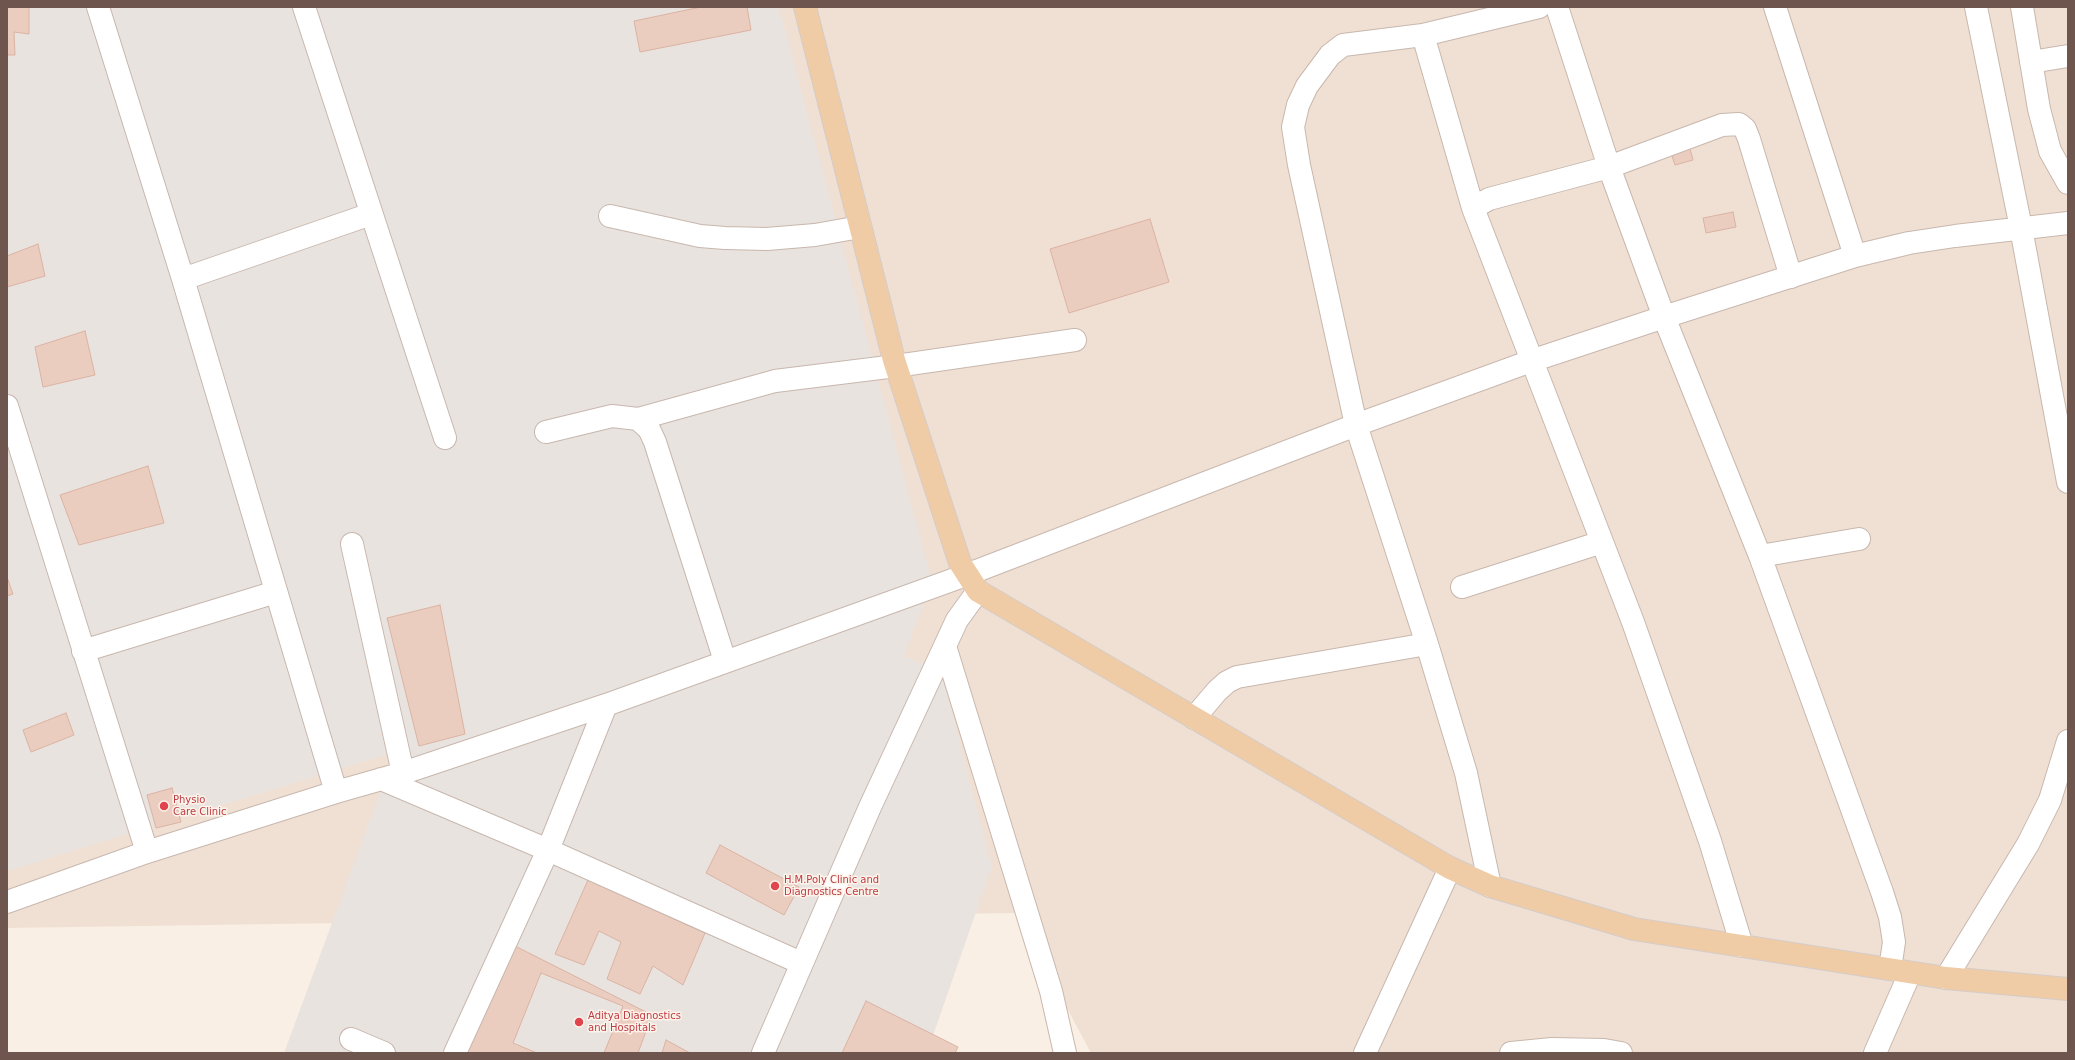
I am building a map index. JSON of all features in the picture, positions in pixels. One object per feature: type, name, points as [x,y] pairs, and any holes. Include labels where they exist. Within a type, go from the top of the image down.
[{"type":"main road","points":[[804,7],[896,366],[960,564],[972,583],[1194,718],[1450,868],[1490,886],[1634,928],[1946,978],[2068,989]]},
{"type":"street","points":[[98,7],[183,279],[336,792]]},
{"type":"street","points":[[304,7],[445,438]]},
{"type":"street","points":[[1490,886],[1466,773],[1428,644],[1356,425],[1298,165],[1294,139],[1294,119],[1307,86],[1330,55],[1342,45],[1423,35],[1539,7]]},
{"type":"street","points":[[1557,7],[1610,167],[1664,317],[1760,556],[1890,917],[1900,971],[1875,1053]]},
{"type":"street","points":[[1775,7],[1855,256]]},
{"type":"street","points":[[1976,7],[2021,228],[2068,482]]},
{"type":"street","points":[[2022,7],[2039,110],[2050,151],[2068,184]]},
{"type":"street","points":[[1423,35],[1473,208],[1633,622],[1710,841],[1742,946]]},
{"type":"street","points":[[2031,62],[2068,56]]},
{"type":"street","points":[[1473,208],[1489,200],[1610,167],[1722,125],[1738,124],[1745,129],[1749,139],[1791,277]]},
{"type":"street","points":[[183,279],[371,214]]},
{"type":"street","points":[[610,216],[700,236],[725,238],[767,239],[860,227]]},
{"type":"street","points":[[7,902],[146,852],[336,792],[403,773],[606,705],[725,661],[972,583],[1356,425],[1531,361],[1664,317],[1855,256],[1927,240],[2068,223]]},
{"type":"street","points":[[546,432],[612,416],[638,419],[775,381],[896,366],[1075,340]]},
{"type":"street","points":[[7,406],[146,852]]},
{"type":"street","points":[[638,419],[649,429],[654,442],[725,661]]},
{"type":"street","points":[[1760,556],[1860,539]]},
{"type":"street","points":[[1462,587],[1602,542]]},
{"type":"street","points":[[352,544],[403,773]]},
{"type":"street","points":[[763,1053],[870,807],[957,620],[972,583]]},
{"type":"street","points":[[83,651],[276,592]]},
{"type":"street","points":[[1194,718],[1222,687],[1237,677],[1428,644]]},
{"type":"street","points":[[945,646],[1051,991],[1065,1053]]},
{"type":"street","points":[[455,1053],[548,850],[606,705]]},
{"type":"street","points":[[1946,978],[2028,844],[2050,800],[2068,741]]},
{"type":"street","points":[[381,779],[548,850],[801,963]]},
{"type":"street","points":[[1365,1053],[1450,868]]},
{"type":"street","points":[[351,1039],[384,1053]]},
{"type":"street","points":[[1511,1053],[1552,1049],[1604,1050],[1621,1053]]},
{"type":"shaded area","points":[[7,7],[2068,7],[2068,1053],[1091,1053],[1016,913],[7,928]]},
{"type":"shaded area","points":[[7,7],[779,7],[932,582],[904,656],[941,671],[992,866],[927,1053],[284,1053],[395,752],[7,871]]},
{"type":"building","points":[[7,7],[29,7],[29,34],[14,32],[15,55],[7,55]]},
{"type":"building","points":[[701,7],[747,7],[751,30],[640,52],[634,21]]},
{"type":"building","points":[[1689,145],[1693,160],[1675,165],[1670,150]]},
{"type":"building","points":[[1733,212],[1736,227],[1706,233],[1703,218]]},
{"type":"building","points":[[1150,219],[1169,282],[1069,313],[1050,249]]},
{"type":"building","points":[[38,244],[45,276],[7,287],[7,256]]},
{"type":"building","points":[[85,331],[95,375],[43,387],[35,347]]},
{"type":"building","points":[[148,466],[164,523],[79,545],[60,495]]},
{"type":"building","points":[[7,577],[13,594],[7,596]]},
{"type":"building","points":[[440,605],[465,734],[419,746],[387,618]]},
{"type":"building","points":[[66,713],[74,735],[31,752],[23,730]]},
{"type":"building","points":[[172,788],[181,822],[156,828],[147,795]]},
{"type":"building","points":[[720,845],[799,887],[784,915],[706,873]]},
{"type":"building","points":[[588,880],[705,933],[683,985],[653,966],[640,994],[607,979],[621,942],[599,931],[584,965],[555,954]]},
{"type":"building","points":[[509,943],[652,1015],[638,1053],[466,1053]]},
{"type":"building","points":[[541,973],[623,1006],[604,1053],[537,1053],[513,1043]]},
{"type":"building","points":[[866,1001],[958,1047],[955,1053],[842,1053]]},
{"type":"building","points":[[666,1040],[690,1053],[662,1053]]},
{"type":"place","name":"Physio Care Clinic","points":[[164,806]]},
{"type":"place","name":"H.M.Poly Clinic and Diagnostics Centre","points":[[775,886]]},
{"type":"place","name":"Aditya Diagnostics and Hospitals","points":[[579,1022]]}]
